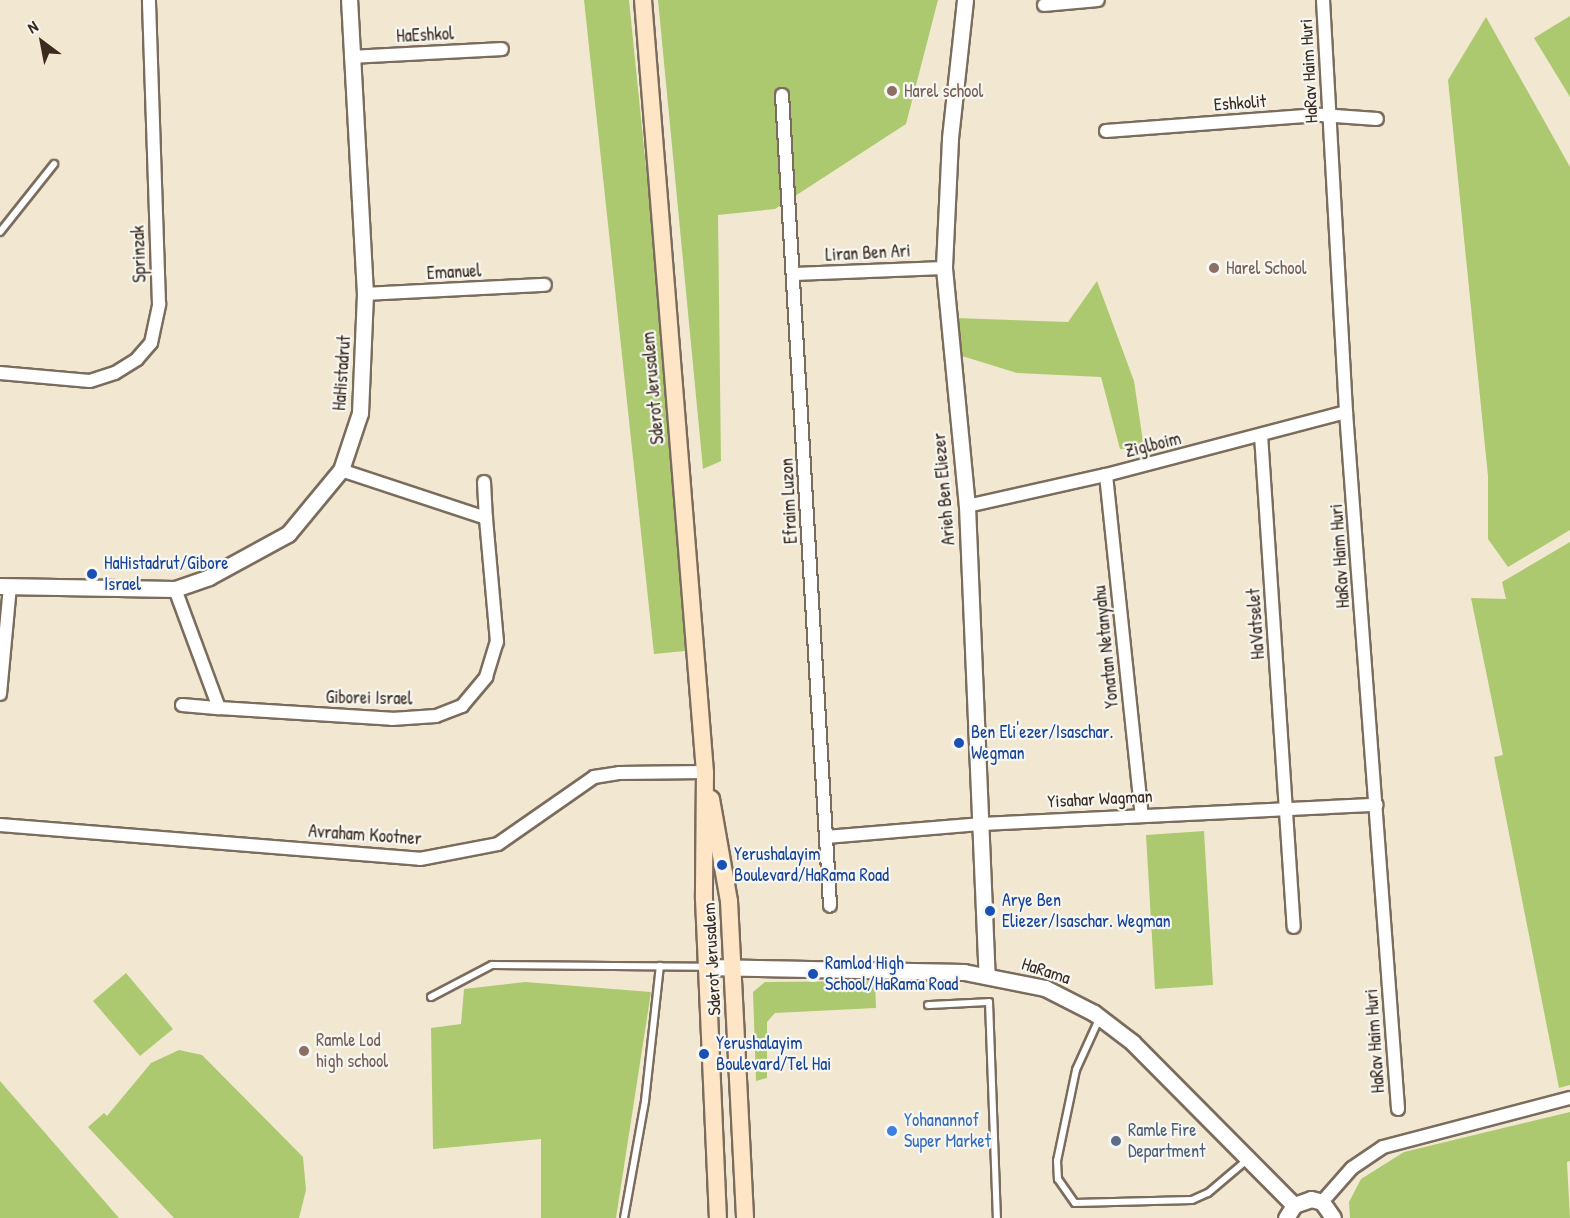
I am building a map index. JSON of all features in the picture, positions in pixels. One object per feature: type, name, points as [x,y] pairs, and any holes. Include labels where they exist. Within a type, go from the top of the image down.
[{"type":"main road","name":"Sderot Jerusalem","points":[[644,0],[705,772],[706,967],[718,1218]]},
{"type":"main road","name":"Sderot Jerusalem","points":[[705,772],[726,873],[746,1215]]},
{"type":"street","name":"Sprinzak","points":[[0,373],[90,381],[115,373],[137,359],[151,343],[159,304],[149,0]]},
{"type":"street","name":"HaHistadrut","points":[[5,586],[175,589],[209,577],[288,534],[341,470],[360,413],[365,294],[349,0]]},
{"type":"street","name":"Arieh Ben Eliezer","points":[[965,0],[950,139],[944,268],[967,506],[987,976]]},
{"type":"street","points":[[1044,5],[1098,0]]},
{"type":"street","name":"HaRav Haim Huri","points":[[1323,0],[1346,412],[1398,1110]]},
{"type":"street","name":"HaEshkol","points":[[351,57],[502,49]]},
{"type":"street","name":"Efraim Luzon","points":[[782,94],[830,906]]},
{"type":"street","name":"Eshkolit","points":[[1106,131],[1329,116],[1377,118]]},
{"type":"street","name":"Liran Ben Ari","points":[[794,274],[944,268]]},
{"type":"street","name":"Emanuel","points":[[365,294],[545,285]]},
{"type":"street","name":"Ziglboim","points":[[967,506],[1106,475],[1346,412]]},
{"type":"street","name":"HaVatselet","points":[[1261,435],[1294,927]]},
{"type":"street","points":[[341,470],[486,518]]},
{"type":"street","name":"Yonatan Netanyahu","points":[[1106,475],[1142,815]]},
{"type":"street","name":"Giborei Israel","points":[[182,705],[392,719],[436,716],[462,706],[486,676],[497,642],[484,482]]},
{"type":"street","points":[[0,694],[5,586]]},
{"type":"street","points":[[175,589],[219,708]]},
{"type":"street","name":"Avraham Kootner","points":[[0,825],[420,859],[498,844],[594,777],[619,773],[705,772]]},
{"type":"street","name":"Yisahar Wagman","points":[[826,837],[982,824],[1377,805]]},
{"type":"street","name":"HaRama","points":[[706,967],[882,969],[987,976],[1044,988],[1100,1017],[1132,1042],[1249,1159],[1290,1211]]},
{"type":"street","points":[[1322,1202],[1352,1168],[1383,1147],[1570,1098]]},
{"type":"street","points":[[1290,1211],[1311,1199],[1322,1202],[1333,1218]]},
{"type":"lane","points":[[0,232],[54,164]]},
{"type":"lane","points":[[431,997],[492,964],[706,967]]},
{"type":"lane","points":[[624,1218],[645,1101],[660,966]]},
{"type":"lane","points":[[928,1005],[989,1002],[997,1218]]},
{"type":"lane","points":[[1100,1017],[1076,1070],[1057,1161],[1058,1179],[1076,1203],[1192,1200],[1208,1193],[1249,1159]]},
{"type":"green space","points":[[584,0],[629,0],[695,650],[654,654]]},
{"type":"green space","points":[[658,0],[938,0],[906,124],[775,209],[718,215],[721,461],[703,469]]},
{"type":"green space","points":[[1570,16],[1570,97],[1534,38]]},
{"type":"green space","points":[[1486,17],[1570,167],[1570,530],[1508,567],[1488,539],[1488,476],[1448,80]]},
{"type":"green space","points":[[1097,281],[1134,381],[1144,448],[1120,449],[1101,377],[1017,373],[962,356],[957,318],[1068,322]]},
{"type":"green space","points":[[1570,542],[1570,1085],[1559,1088],[1494,757],[1503,755],[1471,598],[1506,599],[1502,582]]},
{"type":"green space","points":[[1204,831],[1213,985],[1155,989],[1146,835]]},
{"type":"green space","points":[[126,973],[173,1029],[140,1056],[93,1001]]},
{"type":"green space","points":[[875,981],[876,1008],[775,1013],[767,1022],[767,1078],[756,1081],[753,992],[765,982]]},
{"type":"green space","points":[[525,982],[651,992],[616,1218],[541,1218],[541,1139],[433,1149],[431,1028],[461,1024],[464,989]]},
{"type":"green space","points":[[179,1050],[202,1055],[303,1157],[306,1190],[299,1218],[174,1218],[88,1127],[104,1113],[107,1116],[151,1063]]},
{"type":"green space","points":[[0,1081],[119,1218],[0,1218]]},
{"type":"green space","points":[[1570,1112],[1570,1161],[1567,1162],[1570,1218],[1350,1218],[1349,1202],[1361,1179],[1404,1152]]},
{"type":"place","name":"Harel school","points":[[892,91]]},
{"type":"place","name":"Harel School","points":[[1214,268]]},
{"type":"place","name":"HaHistadrut/Gibore Israel","points":[[92,574]]},
{"type":"place","name":"Ben Eli'ezer/Isaschar. Wegman","points":[[959,743]]},
{"type":"place","name":"Yerushalayim Boulevard/HaRama Road","points":[[722,865]]},
{"type":"place","name":"Arye Ben Eliezer/Isaschar. Wegman","points":[[990,911]]},
{"type":"place","name":"Ramlod High School/HaRama Road","points":[[813,974]]},
{"type":"place","name":"Ramle Lod high school","points":[[304,1051]]},
{"type":"place","name":"Yerushalayim Boulevard/Tel Hai","points":[[704,1054]]},
{"type":"place","name":"Yohanannof Super Market","points":[[892,1131]]},
{"type":"place","name":"Ramle Fire Department","points":[[1116,1141]]}]
